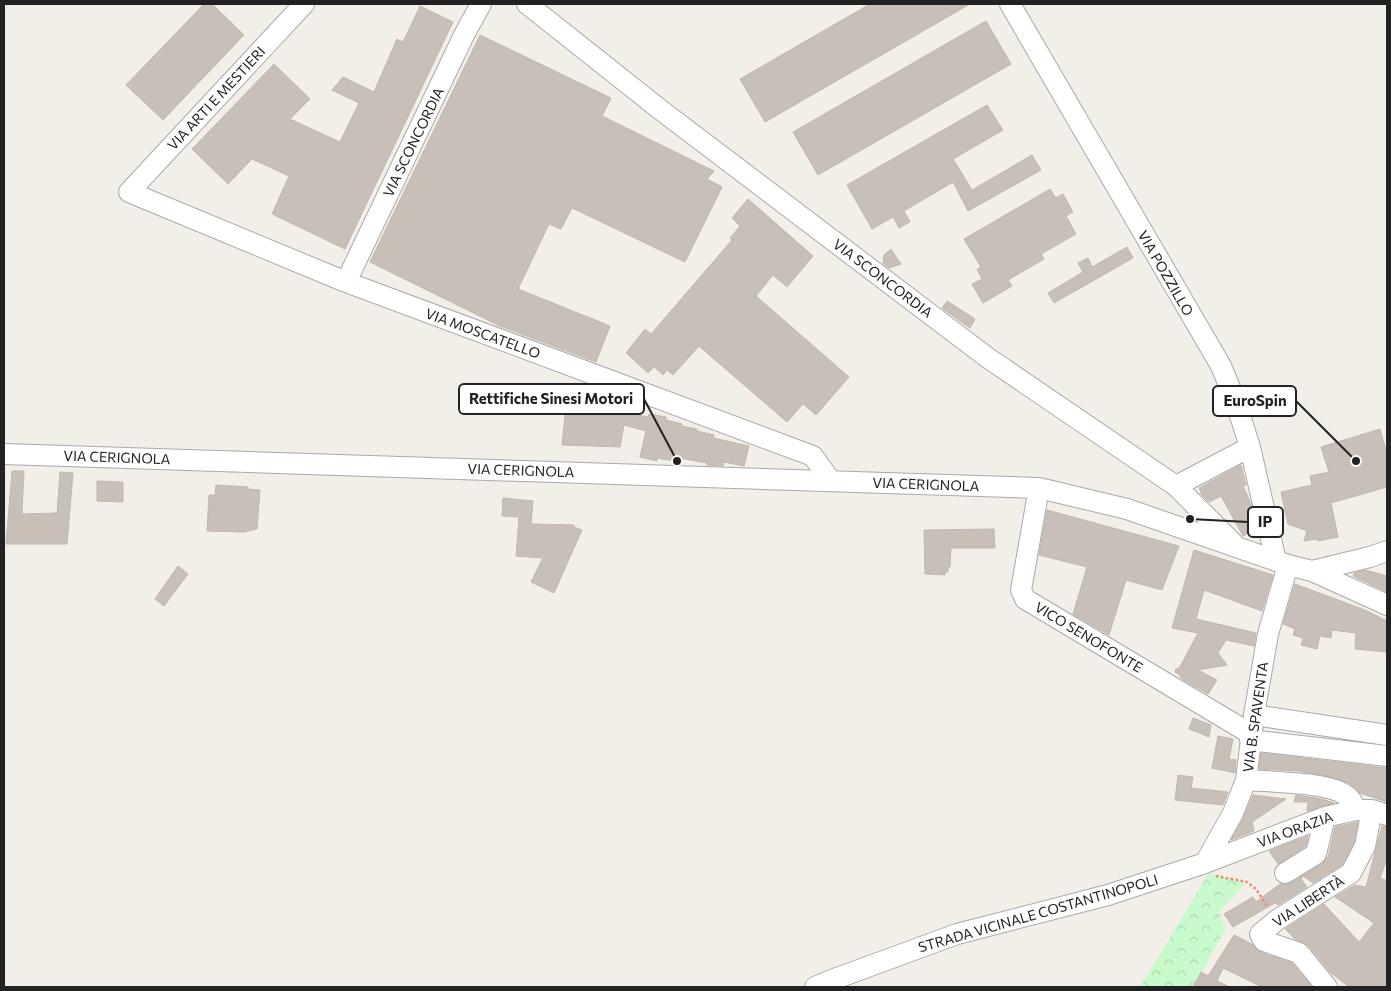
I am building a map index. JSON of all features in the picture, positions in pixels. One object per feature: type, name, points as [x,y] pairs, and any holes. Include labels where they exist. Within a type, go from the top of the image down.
[{"type":"street","name":"VIA ARTI E MESTIERI","points":[[129,192],[304,4]]},
{"type":"street","name":"VIA SCONCORDIA","points":[[346,282],[464,35],[482,4]]},
{"type":"street","name":"VIA SCONCORDIA","points":[[527,4],[662,111],[988,358],[1176,486],[1239,549]]},
{"type":"street","name":"VIA POZZILLO","points":[[1010,4],[1221,366],[1235,400],[1250,447],[1282,563]]},
{"type":"street","name":"VIA MOSCATELLO","points":[[129,192],[346,282],[812,456],[830,480]]},
{"type":"street","points":[[1176,486],[1250,447]]},
{"type":"street","name":"VIA CERIGNOLA","points":[[4,454],[1039,488],[1127,509],[1239,549],[1312,571],[1387,605]]},
{"type":"street","name":"VICO SENOFONTE","points":[[1039,488],[1021,590],[1025,599],[1251,730]]},
{"type":"street","points":[[1312,571],[1387,551]]},
{"type":"street","name":"VIA B. SPAVENTA","points":[[1205,863],[1233,813],[1246,780],[1251,730],[1282,563]]},
{"type":"street","points":[[1251,730],[1387,735]]},
{"type":"street","points":[[1251,730],[1387,756]]},
{"type":"street","points":[[1246,780],[1304,784],[1337,790],[1372,811]]},
{"type":"street","name":"VIA ORAZIA","points":[[1205,863],[1325,817],[1372,811]]},
{"type":"street","name":"VIA LIBERTÀ","points":[[1327,987],[1299,953],[1264,940],[1260,934],[1277,920],[1351,873],[1365,846],[1372,811]]},
{"type":"street","points":[[1285,873],[1316,854],[1325,817]]},
{"type":"street","name":"STRADA VICINALE COSTANTINOPOLI","points":[[815,987],[957,934],[1108,895],[1205,863]]},
{"type":"path","points":[[1205,863],[1209,873],[1218,877],[1246,882],[1256,889],[1266,906],[1271,907]]},
{"type":"green space","points":[[1209,873],[1247,882],[1219,912],[1225,929],[1194,987],[1140,987]]},
{"type":"building","points":[[204,4],[212,4],[244,35],[163,120],[126,85]]},
{"type":"building","points":[[870,4],[970,4],[765,122],[740,79]]},
{"type":"building","points":[[420,6],[453,22],[345,249],[272,214],[289,176],[252,159],[228,184],[192,149],[274,64],[310,99],[290,119],[340,142],[359,103],[332,90],[343,77],[374,92],[397,39],[402,42],[405,38]]},
{"type":"building","points":[[986,21],[1011,64],[818,175],[793,132]]},
{"type":"building","points":[[480,35],[611,98],[602,116],[714,171],[707,179],[722,187],[685,262],[572,208],[561,229],[549,224],[518,289],[610,326],[596,362],[500,326],[370,262]]},
{"type":"building","points":[[987,105],[1003,130],[953,159],[972,190],[1032,155],[1041,170],[968,211],[953,182],[904,211],[910,222],[899,228],[893,217],[872,229],[847,185]]},
{"type":"building","points":[[1050,189],[1056,198],[1063,194],[1073,212],[1066,216],[1076,234],[1041,254],[1044,259],[1008,280],[1012,286],[983,303],[972,284],[982,279],[977,269],[981,267],[964,239]]},
{"type":"building","points":[[748,199],[813,256],[787,287],[773,275],[756,296],[849,377],[816,415],[803,404],[787,422],[699,346],[673,375],[667,370],[663,375],[654,367],[648,373],[626,353],[645,329],[651,334],[732,240],[730,238],[740,226],[732,218]]},
{"type":"building","points":[[1127,247],[1133,258],[1054,303],[1048,293],[1083,272],[1078,263],[1088,258],[1092,267]]},
{"type":"building","points":[[891,249],[901,264],[889,268],[883,263],[884,255]]},
{"type":"building","points":[[947,301],[975,319],[970,328],[942,308]]},
{"type":"building","points":[[597,388],[611,393],[607,401],[621,406],[619,411],[648,417],[649,414],[666,417],[666,420],[682,424],[681,426],[714,435],[713,438],[749,446],[744,466],[724,462],[723,466],[707,465],[707,463],[674,457],[674,461],[657,458],[657,461],[640,457],[646,431],[624,425],[620,447],[562,445],[567,395],[590,403]]},
{"type":"building","points":[[1380,429],[1387,454],[1387,487],[1331,503],[1338,537],[1318,541],[1317,539],[1304,541],[1307,531],[1288,524],[1281,492],[1312,485],[1310,476],[1329,472],[1321,447]]},
{"type":"building","points":[[1241,465],[1246,485],[1243,486],[1251,504],[1257,529],[1243,536],[1221,496],[1209,502],[1202,495],[1199,488]]},
{"type":"building","points":[[12,471],[24,471],[22,514],[57,513],[60,472],[73,473],[67,544],[6,544]]},
{"type":"building","points":[[97,481],[123,482],[123,502],[97,501]]},
{"type":"building","points":[[216,485],[248,487],[248,489],[260,490],[257,529],[244,532],[207,531],[209,495],[215,495]]},
{"type":"building","points":[[503,498],[533,501],[531,524],[574,525],[574,527],[582,530],[554,593],[531,582],[543,558],[516,556],[519,517],[502,516]]},
{"type":"building","points":[[1047,510],[1179,546],[1162,590],[1126,580],[1109,635],[1073,614],[1087,567],[1039,555]]},
{"type":"building","points":[[994,529],[995,548],[951,548],[950,567],[948,567],[948,572],[945,572],[945,575],[925,574],[924,530]]},
{"type":"building","points":[[1194,550],[1273,575],[1262,611],[1204,590],[1196,619],[1256,633],[1254,646],[1226,640],[1218,653],[1227,665],[1198,670],[1217,680],[1208,694],[1182,679],[1175,670],[1180,667],[1198,633],[1172,628]]},
{"type":"building","points":[[178,566],[188,574],[164,606],[155,599]]},
{"type":"building","points":[[1365,570],[1387,576],[1387,592],[1353,576],[1354,573]]},
{"type":"building","points":[[1295,584],[1365,610],[1387,621],[1387,652],[1355,649],[1356,633],[1332,630],[1331,638],[1320,636],[1317,649],[1301,645],[1303,638],[1293,635],[1295,629],[1283,624]]},
{"type":"building","points":[[1193,718],[1211,725],[1209,737],[1189,729]]},
{"type":"building","points":[[1218,736],[1233,739],[1229,759],[1236,760],[1235,773],[1212,768]]},
{"type":"building","points":[[1261,753],[1387,768],[1387,802],[1360,793],[1349,783],[1327,776],[1298,771],[1259,769]]},
{"type":"building","points":[[1178,775],[1193,777],[1191,788],[1228,792],[1223,805],[1175,800]]},
{"type":"building","points":[[1253,795],[1286,799],[1252,822],[1254,831],[1231,840],[1243,819]]},
{"type":"building","points":[[1296,795],[1334,803],[1307,811],[1308,802],[1294,802]]},
{"type":"building","points":[[1358,822],[1354,842],[1342,865],[1313,883],[1303,876],[1301,879],[1307,887],[1278,905],[1275,903],[1233,927],[1224,914],[1253,897],[1256,902],[1280,884],[1286,885],[1291,883],[1322,864],[1328,857],[1335,827]]},
{"type":"building","points":[[1382,826],[1387,827],[1387,858],[1380,878],[1387,881],[1387,987],[1349,987],[1330,972],[1308,945],[1295,939],[1285,929],[1324,904],[1359,942],[1374,923],[1335,897],[1355,885],[1366,887]]},
{"type":"building","points":[[1308,836],[1306,846],[1278,864],[1269,851]]},
{"type":"building","points":[[1234,935],[1252,944],[1260,952],[1292,963],[1312,987],[1262,987],[1223,968],[1217,981],[1230,987],[1193,987],[1201,972],[1208,976]]},
{"type":"place","name":"Rettifiche Sinesi Motori","points":[[677,461]]},
{"type":"place","name":"EuroSpin","points":[[1356,461]]},
{"type":"place","name":"IP","points":[[1190,519]]}]
